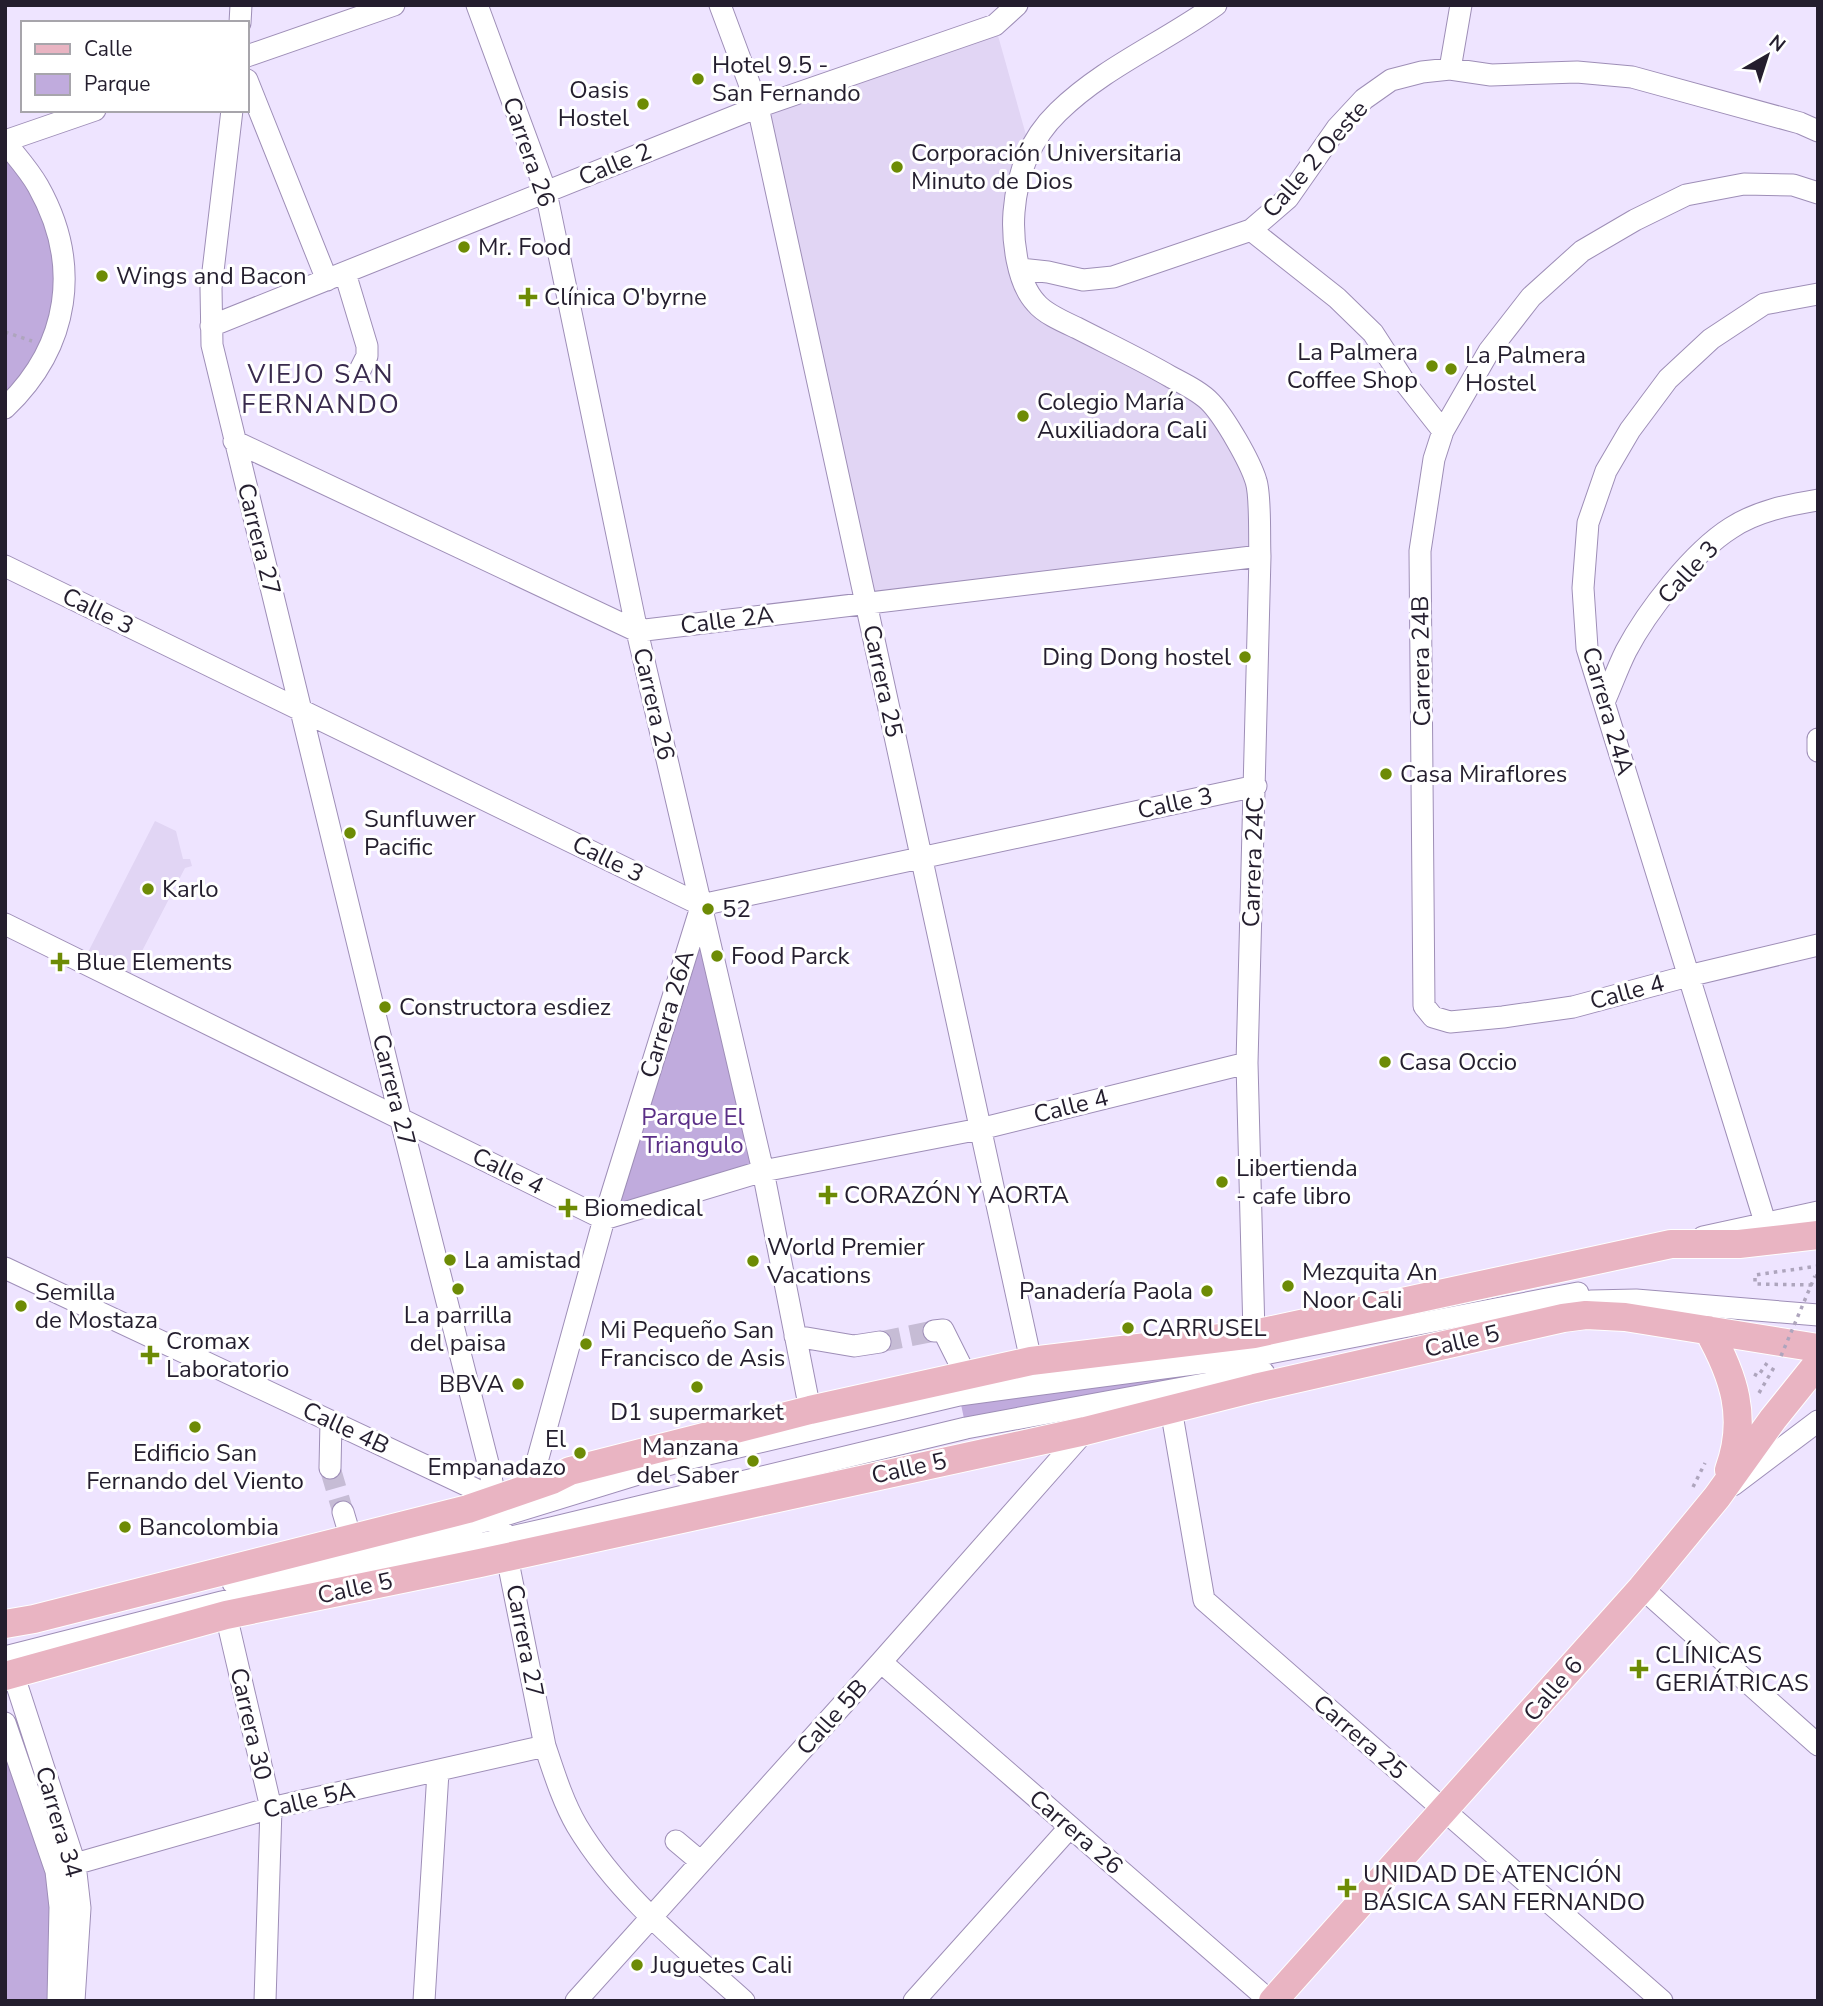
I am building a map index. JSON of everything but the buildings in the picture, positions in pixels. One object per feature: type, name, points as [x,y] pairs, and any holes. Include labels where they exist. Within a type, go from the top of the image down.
[{"type":"main road","name":"Calle 5","points":[[5,1624],[47,1616],[347,1525],[468,1509],[498,1508],[530,1487],[569,1471],[810,1410],[1031,1361],[1254,1334],[1671,1244],[1739,1244],[1818,1235]]},
{"type":"main road","name":"Calle 5","points":[[7,1658],[226,1615],[506,1547],[1085,1431],[1573,1317],[1611,1315],[1818,1348]]},
{"type":"main road","points":[[1708,1487],[1734,1454],[1738,1419],[1731,1374],[1709,1330]]},
{"type":"main road","name":"Calle 6","points":[[1271,2001],[1642,1588],[1708,1487],[1764,1409],[1818,1363]]},
{"type":"street","points":[[248,56],[394,5]]},
{"type":"street","name":"Carrera 26","points":[[477,5],[546,192],[638,631],[763,1171],[810,1410]]},
{"type":"street","name":"Carrera 25","points":[[720,5],[758,107],[1031,1361]]},
{"type":"street","name":"Calle 2","points":[[211,326],[1017,5]]},
{"type":"street","points":[[1020,269],[1013,224],[1016,184],[1030,149],[1055,114],[1114,67],[1216,5]]},
{"type":"street","points":[[1450,69],[1461,5]]},
{"type":"street","name":"Calle 2 Oeste","points":[[1020,269],[1083,280],[1113,277],[1251,230],[1289,198],[1337,128],[1364,99],[1391,80],[1422,72],[1450,69],[1491,75],[1577,72],[1632,77],[1800,123],[1818,131]]},
{"type":"street","points":[[248,82],[367,346],[367,356],[360,370]]},
{"type":"street","points":[[5,408],[19,395],[51,347],[60,322],[65,281],[58,229],[37,184],[5,141],[89,112]]},
{"type":"street","name":"Carrera 27","points":[[232,112],[211,288],[211,326],[218,372],[498,1508],[545,1746],[559,1787],[577,1826],[610,1870],[651,1918],[744,2001]]},
{"type":"street","name":"Carrera 24B","points":[[1433,1017],[1424,1006],[1420,551],[1434,459],[1443,430],[1489,351],[1531,297],[1582,251],[1635,220],[1686,195],[1744,184],[1793,185],[1818,193]]},
{"type":"street","points":[[1251,230],[1337,298],[1373,333],[1406,384],[1443,430]]},
{"type":"street","name":"Carrera 24C","points":[[1020,269],[1036,303],[1060,320],[1138,357],[1210,402],[1230,430],[1256,482],[1260,556],[1247,1063],[1254,1334]]},
{"type":"street","name":"Carrera 24A","points":[[1765,1222],[1587,648],[1583,588],[1588,523],[1606,471],[1630,430],[1668,379],[1711,339],[1764,304],[1818,293]]},
{"type":"street","points":[[234,440],[638,631]]},
{"type":"street","name":"Calle 3","points":[[1605,700],[1627,649],[1691,561],[1731,528],[1783,505],[1818,500]]},
{"type":"street","name":"Calle 2A","points":[[638,631],[1260,556]]},
{"type":"street","name":"Calle 3","points":[[5,566],[701,905],[1255,786]]},
{"type":"street","points":[[1818,739],[1818,751]]},
{"type":"street","name":"Carrera 26A","points":[[530,1487],[604,1219],[701,905]]},
{"type":"street","name":"Calle 4","points":[[5,924],[604,1219],[763,1171],[980,1129],[1247,1063]]},
{"type":"street","name":"Calle 4","points":[[1433,1017],[1450,1022],[1573,1007],[1818,945]]},
{"type":"street","name":"Calle 5","points":[[1671,1244],[1818,1212]]},
{"type":"street","name":"Calle 4B","points":[[5,1268],[331,1421],[498,1508]]},
{"type":"street","points":[[7,1658],[231,1583],[498,1508],[687,1459],[959,1395],[1254,1356],[1592,1291],[1815,1293]]},
{"type":"street","points":[[7,1658],[222,1602],[506,1547],[966,1428],[1255,1375],[1591,1301],[1636,1300],[1818,1315]]},
{"type":"street","points":[[934,1332],[943,1330],[966,1376]]},
{"type":"street","points":[[795,1336],[854,1346],[880,1342]]},
{"type":"street","name":"Carrera 25","points":[[1171,1409],[1204,1600],[1662,2001]]},
{"type":"street","points":[[330,1468],[331,1421]]},
{"type":"street","points":[[1708,1487],[1818,1421]]},
{"type":"street","name":"Calle 5B","points":[[576,2001],[1085,1431]]},
{"type":"street","points":[[1642,1588],[1818,1745]]},
{"type":"street","name":"Carrera 30","points":[[226,1615],[271,1808],[265,2001]]},
{"type":"street","name":"Carrera 34","points":[[7,1658],[75,1864],[80,1908],[74,2001]]},
{"type":"street","name":"Carrera 26","points":[[881,1662],[1271,2001]]},
{"type":"street","name":"Carrera 34","points":[[5,1723],[56,1871],[60,1907],[58,2001]]},
{"type":"street","name":"Calle 5A","points":[[75,1864],[271,1808],[545,1746]]},
{"type":"street","points":[[425,2001],[438,1772]]},
{"type":"street","points":[[914,2001],[1070,1827]]},
{"type":"street","points":[[676,1841],[701,1862]]},
{"type":"path","points":[[1815,1293],[1755,1284],[1755,1275],[1818,1266]]},
{"type":"path","points":[[1764,1409],[1780,1358],[1815,1293],[1817,1276]]},
{"type":"path","points":[[1708,1458],[1708,1487]]},
{"type":"shaded area","name":"Colegio María Auxiliadora Cali","points":[[995,25],[1030,149],[1013,224],[1036,303],[1210,402],[1257,482],[1260,556],[866,602],[758,107]]},
{"type":"shaded area","name":"Karlo","points":[[155,821],[176,831],[183,859],[190,859],[192,866],[185,868],[125,984],[83,962]]},
{"type":"green space","points":[[5,142],[58,229],[60,322],[5,408]]},
{"type":"green space","name":"Parque El Triangulo","points":[[701,905],[763,1171],[604,1219]]},
{"type":"green space","points":[[1254,1356],[1255,1375],[966,1428],[959,1395]]},
{"type":"green space","points":[[5,1723],[56,1871],[58,2001],[5,2001]]},
{"type":"tunnel","points":[[880,1342],[934,1331]]},
{"type":"tunnel","points":[[330,1468],[343,1512]]},
{"type":"place","name":"Hotel 9.5 - San Fernando","points":[[698,79]]},
{"type":"place","name":"Oasis Hostel","points":[[643,104]]},
{"type":"place","name":"Corporación Universitaria Minuto de Dios","points":[[897,167]]},
{"type":"place","name":"Mr. Food","points":[[464,247]]},
{"type":"place","name":"Wings and Bacon","points":[[102,276]]},
{"type":"place","name":"Clínica O'byrne","points":[[528,297]]},
{"type":"place","name":"La Palmera Coffee Shop","points":[[1432,366]]},
{"type":"place","name":"La Palmera Hostel","points":[[1451,369]]},
{"type":"place","name":"Colegio María Auxiliadora Cali","points":[[1023,416]]},
{"type":"place","name":"Ding Dong hostel","points":[[1245,657]]},
{"type":"place","name":"Casa Miraflores","points":[[1386,774]]},
{"type":"place","name":"Sunfluwer Pacific","points":[[350,833]]},
{"type":"place","name":"Karlo","points":[[148,889]]},
{"type":"place","name":"52","points":[[708,909]]},
{"type":"place","name":"Food Parck","points":[[717,956]]},
{"type":"place","name":"Blue Elements","points":[[60,962]]},
{"type":"place","name":"Constructora esdiez","points":[[385,1007]]},
{"type":"place","name":"Casa Occio","points":[[1385,1062]]},
{"type":"place","name":"Libertienda - cafe libro","points":[[1222,1182]]},
{"type":"place","name":"CORAZÓN Y AORTA","points":[[828,1195]]},
{"type":"place","name":"Biomedical","points":[[568,1208]]},
{"type":"place","name":"La amistad","points":[[450,1260]]},
{"type":"place","name":"World Premier Vacations","points":[[753,1261]]},
{"type":"place","name":"Mezquita An Noor Cali","points":[[1288,1286]]},
{"type":"place","name":"La parrilla del paisa","points":[[458,1289]]},
{"type":"place","name":"Panadería Paola","points":[[1207,1291]]},
{"type":"place","name":"Semilla de Mostaza","points":[[21,1306]]},
{"type":"place","name":"CARRUSEL","points":[[1128,1328]]},
{"type":"place","name":"Mi Pequeño San Francisco de Asis","points":[[586,1344]]},
{"type":"place","name":"Cromax Laboratorio","points":[[150,1355]]},
{"type":"place","name":"BBVA","points":[[518,1384]]},
{"type":"place","name":"D1 supermarket","points":[[697,1387]]},
{"type":"place","name":"Edificio San Fernando del Viento","points":[[195,1427]]},
{"type":"place","name":"El Empanadazo","points":[[580,1453]]},
{"type":"place","name":"Manzana del Saber","points":[[753,1461]]},
{"type":"place","name":"Bancolombia","points":[[125,1527]]},
{"type":"place","name":"CLÍNICAS GERIÁTRICAS","points":[[1639,1669]]},
{"type":"place","name":"UNIDAD DE ATENCIÓN BÁSICA SAN FERNANDO","points":[[1347,1888]]},
{"type":"place","name":"Juguetes Cali","points":[[637,1965]]},
{"type":"district","name":"VIEJO SAN FERNANDO","points":[[321,389]]}]
